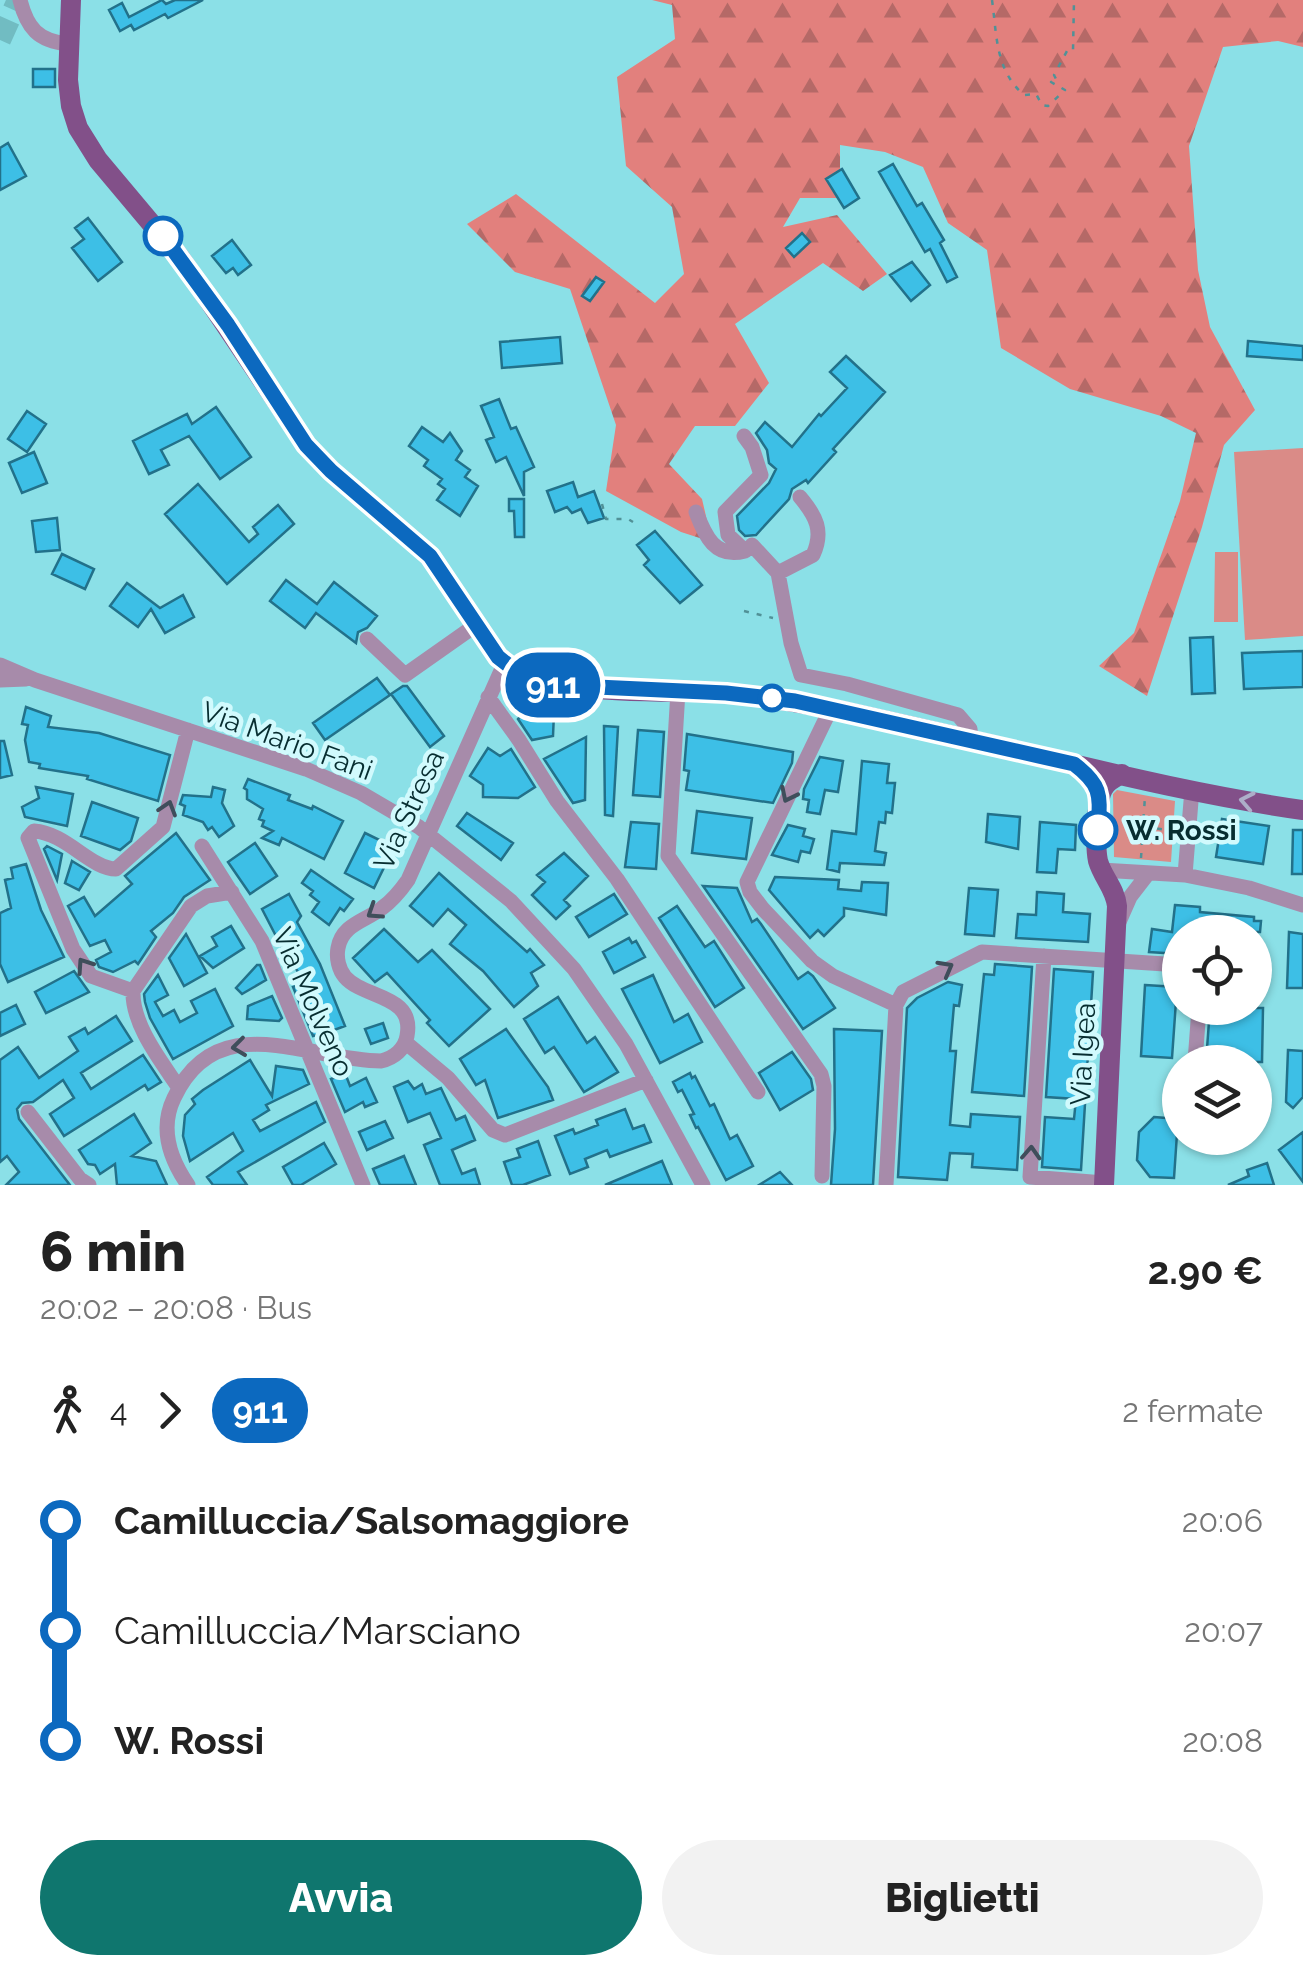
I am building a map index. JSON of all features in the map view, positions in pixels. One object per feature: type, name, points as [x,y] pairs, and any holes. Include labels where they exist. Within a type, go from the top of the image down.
[{"type":"main road","points":[[71,0],[71,106],[78,128],[98,160],[181,259],[306,445],[430,556],[504,664],[524,676],[554,685],[726,693],[831,708],[1147,780],[1303,810]]},
{"type":"main road","points":[[1074,764],[1094,782],[1100,797]]},
{"type":"main road","points":[[1100,797],[1106,784],[1122,774]]},
{"type":"main road","name":"Via Igea","points":[[1100,797],[1097,851],[1116,898],[1117,926],[1104,1184]]},
{"type":"street","points":[[20,0],[31,30],[44,40],[68,44]]},
{"type":"street","points":[[696,512],[712,545],[733,554],[745,551],[728,535],[725,512],[761,475],[744,436]]},
{"type":"street","points":[[778,572],[814,555],[819,540],[814,514],[800,497]]},
{"type":"street","points":[[752,546],[778,572],[791,642],[802,675],[958,715],[970,729],[971,740]]},
{"type":"street","points":[[367,638],[405,675],[476,625]]},
{"type":"street","points":[[0,664],[35,680]]},
{"type":"street","name":"Via Stresa","points":[[405,1042],[408,1030],[399,1007],[346,979],[339,966],[338,949],[348,928],[384,907],[405,884],[504,664]]},
{"type":"street","points":[[0,680],[35,680]]},
{"type":"street","name":"Via Mario Fani","points":[[35,680],[293,764],[350,788],[400,814],[428,834],[501,892],[562,954],[604,1010],[703,1185]]},
{"type":"street","points":[[678,690],[666,850],[821,1074],[822,1176]]},
{"type":"street","points":[[488,698],[557,802],[618,879],[758,1092]]},
{"type":"street","points":[[831,708],[747,884],[763,909],[812,962],[896,1005]]},
{"type":"street","points":[[132,991],[91,976],[74,949],[28,837],[34,830],[46,832],[116,870],[162,826],[188,730]]},
{"type":"street","points":[[1185,875],[1192,789]]},
{"type":"street","name":"Via Molveno","points":[[202,846],[262,942],[364,1185]]},
{"type":"street","points":[[1102,870],[1185,875],[1303,905]]},
{"type":"street","name":"Via Igea","points":[[1117,926],[1143,875]]},
{"type":"street","points":[[132,991],[191,906],[207,896],[232,892]]},
{"type":"street","points":[[886,1185],[896,1005],[903,992],[976,953],[1162,964]]},
{"type":"street","points":[[1044,956],[1030,1176],[1104,1184]]},
{"type":"street","points":[[132,991],[144,1030],[179,1088]]},
{"type":"street","points":[[188,1185],[173,1160],[167,1135],[170,1109],[179,1088],[200,1062],[226,1047],[248,1044],[381,1062],[394,1056],[405,1042],[435,1065],[493,1130],[502,1134],[646,1080]]},
{"type":"street","points":[[28,1112],[80,1179],[89,1185]]},
{"type":"path","points":[[992,0],[997,50],[1006,75],[1024,95],[1036,94],[1042,105],[1048,106],[1065,90],[1051,82],[1057,82],[1054,75],[1067,50],[1073,52],[1074,0]]},
{"type":"path","points":[[602,504],[606,519],[634,522]]},
{"type":"path","points":[[744,611],[756,612],[762,618]]},
{"type":"path","points":[[1143,875],[1147,780]]},
{"type":"path","points":[[1143,827],[1176,830],[1175,845]]},
{"type":"green space","points":[[652,0],[1303,0],[1303,47],[1278,41],[1223,47],[1189,146],[1198,270],[1210,327],[1255,410],[1224,445],[1202,527],[1147,696],[1099,666],[1134,633],[1180,501],[1196,433],[1161,416],[1070,389],[1001,348],[987,250],[948,223],[923,167],[885,152],[840,145],[840,198],[800,198],[783,227],[837,215],[887,274],[863,291],[823,263],[735,324],[769,383],[735,426],[695,426],[669,464],[702,499],[712,542],[681,532],[606,491],[616,425],[570,289],[515,272],[467,224],[516,194],[655,303],[684,274],[672,207],[626,166],[617,77],[675,39],[672,5]]},
{"type":"shaded area","points":[[1303,448],[1303,636],[1245,640],[1234,452]]},
{"type":"shaded area","points":[[1215,552],[1238,552],[1238,622],[1214,622]]},
{"type":"shaded area","points":[[1117,790],[1175,801],[1171,862],[1114,857],[1113,794]]},
{"type":"building","points":[[162,0],[166,4],[175,0],[203,0],[134,30],[131,25],[120,31],[109,10],[122,3],[129,17]]},
{"type":"building","points":[[33,69],[55,69],[55,87],[33,87]]},
{"type":"building","points":[[8,143],[26,176],[0,190],[0,148]]},
{"type":"building","points":[[893,164],[917,206],[922,203],[944,240],[940,243],[957,277],[947,282],[879,172]]},
{"type":"building","points":[[842,169],[859,198],[844,208],[826,179]]},
{"type":"building","points":[[88,218],[122,262],[98,281],[72,248],[84,239],[75,228]]},
{"type":"building","points":[[802,233],[810,242],[794,257],[786,248]]},
{"type":"building","points":[[232,240],[251,265],[238,275],[233,268],[226,273],[212,256]]},
{"type":"building","points":[[912,262],[930,285],[911,301],[890,275]]},
{"type":"building","points":[[596,277],[604,282],[590,301],[582,296]]},
{"type":"building","points":[[560,337],[562,363],[502,368],[500,342]]},
{"type":"building","points":[[1248,341],[1303,346],[1303,360],[1247,356]]},
{"type":"building","points":[[846,356],[885,392],[808,483],[806,480],[792,489],[789,499],[756,535],[745,536],[739,530],[737,516],[769,483],[776,469],[769,463],[767,450],[756,433],[765,422],[792,447],[847,388],[830,372]]},
{"type":"building","points":[[499,399],[511,429],[516,427],[534,467],[524,472],[524,496],[506,457],[496,462],[486,440],[494,437],[481,406]]},
{"type":"building","points":[[216,407],[251,457],[220,479],[189,436],[161,450],[169,465],[149,474],[133,441],[187,414],[192,424]]},
{"type":"building","points":[[27,411],[46,424],[27,452],[8,439]]},
{"type":"building","points":[[422,427],[443,442],[450,433],[462,451],[456,460],[470,470],[465,477],[478,486],[460,516],[437,500],[445,489],[438,484],[442,479],[424,466],[428,460],[409,446]]},
{"type":"building","points":[[34,452],[47,483],[22,493],[9,463]]},
{"type":"building","points":[[573,482],[578,497],[594,491],[604,518],[588,523],[581,509],[572,513],[567,507],[555,512],[547,491]]},
{"type":"building","points":[[198,484],[249,542],[258,534],[253,527],[278,505],[294,524],[227,584],[165,514]]},
{"type":"building","points":[[509,499],[524,499],[524,537],[515,537],[514,511],[509,511]]},
{"type":"building","points":[[57,518],[60,550],[36,552],[32,521]]},
{"type":"building","points":[[655,531],[702,585],[680,603],[644,565],[649,560],[637,545]]},
{"type":"building","points":[[62,554],[94,569],[85,589],[52,574]]},
{"type":"building","points":[[286,580],[317,604],[334,582],[377,616],[358,632],[356,643],[316,613],[305,628],[270,601]]},
{"type":"building","points":[[127,583],[160,608],[183,595],[194,617],[165,633],[151,609],[138,627],[110,606]]},
{"type":"building","points":[[1213,637],[1215,693],[1192,694],[1190,638]]},
{"type":"building","points":[[1303,651],[1303,687],[1244,689],[1242,653]]},
{"type":"building","points":[[377,678],[390,695],[325,740],[313,723]]},
{"type":"building","points":[[407,686],[444,736],[430,747],[391,694]]},
{"type":"building","points":[[507,696],[554,713],[553,736],[532,740],[518,719],[523,713]]},
{"type":"building","points":[[26,707],[51,716],[48,727],[99,733],[170,755],[158,801],[87,779],[88,776],[39,768],[40,764],[29,762],[25,740],[28,725],[22,724]]},
{"type":"building","points":[[604,726],[618,727],[613,816],[605,815]]},
{"type":"building","points":[[638,730],[664,732],[660,797],[633,795]]},
{"type":"building","points":[[687,734],[793,752],[792,763],[773,803],[686,790]]},
{"type":"building","points":[[586,737],[585,800],[573,803],[544,759]]},
{"type":"building","points":[[0,741],[4,741],[12,775],[0,778]]},
{"type":"building","points":[[488,748],[500,756],[511,749],[535,787],[518,798],[483,797],[483,785],[470,776]]},
{"type":"building","points":[[820,757],[843,761],[838,792],[825,790],[820,814],[807,812],[809,800],[803,799]]},
{"type":"building","points":[[862,761],[889,764],[887,783],[895,783],[892,813],[886,812],[885,823],[879,822],[875,851],[886,853],[884,865],[840,863],[839,872],[827,869],[832,831],[856,834]]},
{"type":"building","points":[[248,779],[290,795],[288,800],[312,809],[313,806],[343,821],[324,859],[282,838],[279,845],[262,838],[273,831],[262,826],[264,821],[259,819],[263,809],[247,799],[244,788]]},
{"type":"building","points":[[36,787],[73,794],[67,826],[25,817],[22,807],[39,798]]},
{"type":"building","points":[[213,787],[225,790],[222,803],[234,826],[219,837],[212,827],[208,830],[203,822],[183,815],[185,806],[180,804],[183,795],[211,797]]},
{"type":"building","points":[[92,802],[138,818],[131,841],[120,850],[81,836]]},
{"type":"building","points":[[697,811],[752,818],[746,859],[692,853]]},
{"type":"building","points":[[467,813],[513,843],[501,860],[457,826]]},
{"type":"building","points":[[988,814],[1020,817],[1018,849],[986,842]]},
{"type":"building","points":[[1222,819],[1269,826],[1263,864],[1216,857]]},
{"type":"building","points":[[631,822],[659,824],[656,869],[625,867]]},
{"type":"building","points":[[1040,822],[1076,825],[1075,850],[1058,849],[1056,873],[1037,872]]},
{"type":"building","points":[[788,825],[805,829],[803,836],[814,839],[810,853],[801,851],[798,862],[772,855]]},
{"type":"building","points":[[1293,830],[1303,830],[1303,874],[1292,874]]},
{"type":"building","points":[[176,833],[210,880],[184,897],[173,913],[151,931],[156,937],[138,964],[135,961],[113,972],[99,967],[96,960],[111,952],[105,940],[90,946],[68,906],[84,897],[95,916],[132,884],[125,876]]},
{"type":"building","points":[[365,833],[394,847],[374,888],[345,873]]},
{"type":"building","points":[[255,843],[277,876],[250,894],[228,862]]},
{"type":"building","points":[[47,846],[62,854],[57,880],[44,849]]},
{"type":"building","points":[[564,853],[588,876],[564,900],[570,906],[556,919],[532,895],[545,882],[537,875]]},
{"type":"building","points":[[72,861],[90,872],[79,890],[65,883]]},
{"type":"building","points":[[26,864],[41,910],[64,957],[8,982],[0,964],[0,913],[11,908],[5,880],[13,878],[11,868]]},
{"type":"building","points":[[311,870],[353,899],[344,911],[340,908],[329,925],[312,912],[319,902],[302,883]]},
{"type":"building","points":[[439,873],[544,965],[531,973],[538,986],[514,1007],[483,971],[450,944],[466,925],[448,909],[433,926],[410,906]]},
{"type":"building","points":[[775,877],[839,880],[838,889],[861,891],[862,882],[888,883],[886,915],[844,908],[844,916],[824,936],[818,930],[810,938],[769,890]]},
{"type":"building","points":[[703,886],[737,888],[752,922],[757,919],[798,979],[808,972],[835,1008],[803,1029]]},
{"type":"building","points":[[969,888],[998,890],[994,936],[965,934]]},
{"type":"building","points":[[1037,892],[1064,894],[1063,912],[1090,914],[1088,942],[1016,938],[1018,914],[1036,915]]},
{"type":"building","points":[[289,894],[301,916],[297,922],[320,964],[345,1026],[313,1036],[293,987],[304,983],[262,909]]},
{"type":"building","points":[[614,894],[627,914],[589,937],[576,917]]},
{"type":"building","points":[[1175,905],[1232,915],[1174,915]]},
{"type":"building","points":[[677,906],[705,947],[714,941],[744,988],[715,1007],[659,918]]},
{"type":"building","points":[[231,926],[244,948],[213,968],[200,956],[217,946],[212,937]]},
{"type":"building","points":[[384,929],[418,962],[432,950],[490,1009],[449,1046],[387,973],[375,982],[353,958]]},
{"type":"building","points":[[1152,929],[1162,930],[1162,953],[1149,952]]},
{"type":"building","points":[[1289,932],[1303,934],[1303,988],[1287,988]]},
{"type":"building","points":[[186,934],[207,973],[184,986],[169,958]]},
{"type":"building","points":[[629,938],[632,943],[636,941],[645,957],[614,973],[603,952]]},
{"type":"building","points":[[995,964],[1032,967],[1024,1096],[972,1092],[984,974],[994,975]]},
{"type":"building","points":[[257,965],[266,980],[242,994],[236,988]]},
{"type":"building","points":[[1054,969],[1093,972],[1081,1170],[1042,1167],[1045,1117],[1074,1119],[1076,1099],[1046,1097]]},
{"type":"building","points":[[74,971],[89,992],[46,1013],[35,992]]},
{"type":"building","points":[[158,975],[168,995],[155,1002],[163,1016],[174,1010],[180,1022],[197,1013],[191,1001],[215,989],[233,1026],[173,1059],[145,1002],[144,994]]},
{"type":"building","points":[[653,975],[674,1022],[688,1014],[702,1042],[660,1063],[622,989]]},
{"type":"building","points":[[948,982],[962,985],[959,1006],[954,1005],[950,1051],[956,1051],[950,1125],[970,1127],[971,1114],[1020,1117],[1017,1170],[972,1167],[973,1154],[950,1153],[947,1180],[898,1177],[907,1008],[917,998]]},
{"type":"building","points":[[1145,985],[1162,986],[1162,1025],[1174,1025],[1173,1045],[1162,1045],[1162,1057],[1141,1056]]},
{"type":"building","points":[[272,996],[282,1018],[279,1021],[247,1019],[248,1006]]},
{"type":"building","points":[[558,997],[587,1043],[595,1037],[618,1072],[584,1092],[554,1047],[545,1053],[524,1019]]},
{"type":"building","points":[[16,1005],[25,1024],[0,1036],[0,1013]]},
{"type":"building","points":[[116,1016],[132,1041],[81,1073],[91,1089],[143,1055],[161,1082],[148,1090],[145,1085],[64,1136],[50,1114],[74,1098],[63,1080],[33,1102],[22,1103],[17,1109],[19,1119],[70,1185],[6,1185],[19,1172],[7,1156],[0,1162],[0,1060],[18,1047],[39,1078],[78,1051],[69,1037],[85,1028],[88,1034]]},
{"type":"building","points":[[383,1023],[388,1038],[371,1044],[365,1029]]},
{"type":"building","points":[[1209,1025],[1263,1025],[1262,1045],[1207,1045]]},
{"type":"building","points":[[506,1029],[548,1087],[553,1100],[498,1118],[485,1080],[476,1085],[460,1059]]},
{"type":"building","points":[[834,1029],[882,1031],[873,1185],[831,1185]]},
{"type":"building","points":[[1288,1050],[1303,1051],[1303,1097],[1293,1108],[1286,1102]]},
{"type":"building","points":[[792,1052],[811,1079],[813,1090],[780,1110],[759,1073]]},
{"type":"building","points":[[250,1060],[272,1096],[276,1066],[303,1070],[309,1084],[266,1105],[269,1110],[253,1120],[260,1131],[316,1102],[325,1122],[238,1172],[247,1185],[213,1185],[207,1177],[243,1151],[233,1133],[190,1161],[183,1136],[185,1115],[195,1104],[192,1099]]},
{"type":"building","points":[[345,1073],[350,1086],[366,1078],[377,1102],[365,1107],[363,1102],[345,1112],[331,1079]]},
{"type":"building","points":[[690,1073],[710,1106],[714,1104],[730,1139],[737,1135],[753,1166],[726,1180],[696,1128],[682,1090],[678,1092],[673,1082]]},
{"type":"building","points":[[408,1081],[414,1089],[422,1084],[426,1094],[441,1088],[456,1120],[465,1116],[475,1140],[452,1150],[462,1174],[475,1169],[480,1185],[440,1185],[424,1145],[441,1138],[430,1113],[408,1122],[394,1087]]},
{"type":"building","points":[[625,1109],[633,1129],[644,1125],[651,1142],[610,1157],[607,1150],[585,1159],[588,1167],[570,1174],[555,1136],[573,1129],[575,1134],[598,1125],[596,1120]]},
{"type":"building","points":[[134,1114],[151,1143],[132,1156],[156,1161],[167,1185],[117,1185],[115,1164],[100,1174],[79,1150]]},
{"type":"building","points":[[1154,1117],[1162,1118],[1162,1155],[1176,1155],[1174,1178],[1150,1177],[1137,1160],[1139,1132]]},
{"type":"building","points":[[385,1121],[393,1138],[367,1150],[359,1132]]},
{"type":"building","points":[[1303,1132],[1303,1182],[1279,1150]]},
{"type":"building","points":[[538,1141],[550,1175],[512,1185],[504,1162],[520,1157],[517,1149]]},
{"type":"building","points":[[324,1143],[336,1164],[301,1185],[293,1185],[283,1167]]},
{"type":"building","points":[[404,1156],[416,1185],[380,1185],[373,1169]]},
{"type":"building","points":[[662,1161],[672,1185],[605,1185]]},
{"type":"building","points":[[1267,1163],[1274,1185],[1228,1185],[1249,1176],[1247,1170]]},
{"type":"building","points":[[780,1172],[792,1185],[759,1185]]},
{"type":"tunnel","points":[[0,40],[18,0]]},
{"type":"bus line","name":"911","points":[[163,236],[228,325],[306,445],[430,556],[510,669],[554,685],[726,693],[795,701],[1074,764],[1088,773],[1099,791],[1098,830]]},
{"type":"place","name":"W. Rossi","points":[[1098,830]]}]
